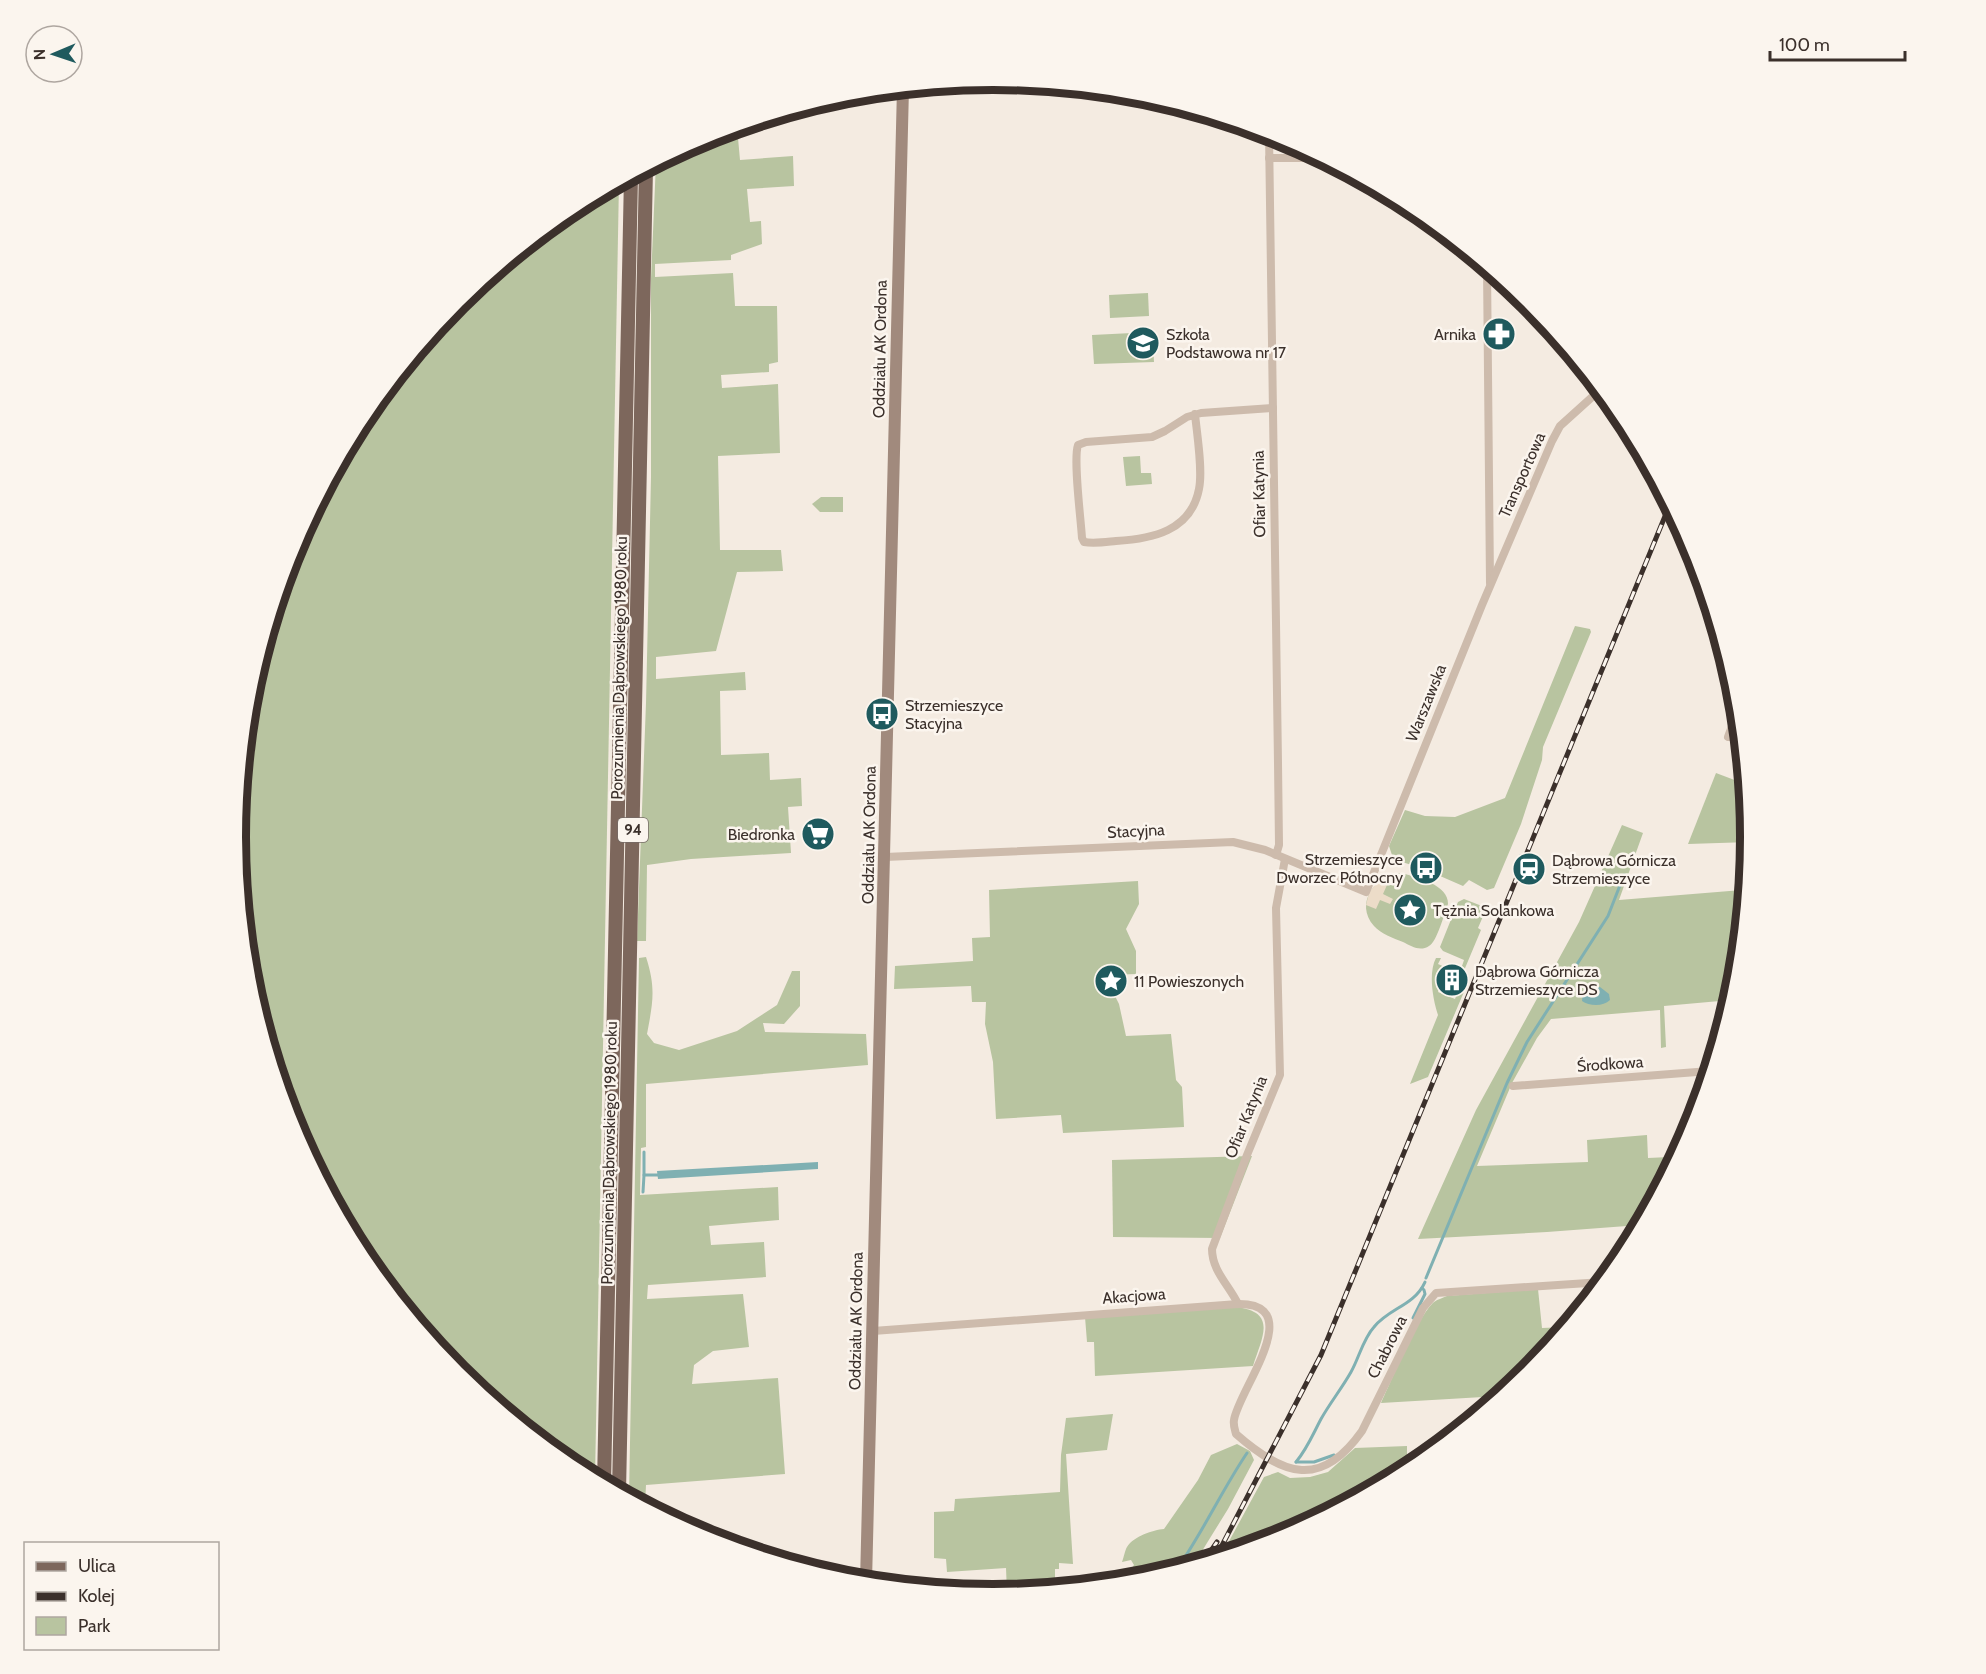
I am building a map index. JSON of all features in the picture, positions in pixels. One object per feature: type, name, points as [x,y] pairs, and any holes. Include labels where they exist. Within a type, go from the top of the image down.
[{"type":"main road","name":"Porozumienia Dąbrowskiego 1980 roku","points":[[619,1484],[646,176]]},
{"type":"main road","name":"Porozumienia Dąbrowskiego 1980 roku","points":[[604,1475],[631,184]]},
{"type":"street","name":"Oddziału AK Ordona","points":[[867,1573],[903,95]]},
{"type":"street","name":"Ofiar Katynia","points":[[1238,1304],[1214,1264],[1212,1256],[1214,1239],[1280,1075],[1276,908],[1281,856],[1279,845],[1269,143]]},
{"type":"street","points":[[1269,158],[1303,158]]},
{"type":"street","name":"Warszawska","points":[[1371,878],[1490,586],[1487,276]]},
{"type":"street","name":"Transportowa","points":[[1490,586],[1560,426],[1595,395]]},
{"type":"street","points":[[1195,414],[1200,483],[1197,498],[1190,512],[1173,527],[1148,538],[1084,542],[1078,445],[1086,442],[1152,437],[1195,414],[1273,408]]},
{"type":"street","points":[[1490,536],[1504,541],[1511,538]]},
{"type":"street","points":[[1732,726],[1728,737],[1734,737]]},
{"type":"street","name":"Stacyjna","points":[[885,857],[1215,842],[1245,844],[1281,856],[1366,892],[1371,878]]},
{"type":"street","name":"Środkowa","points":[[1513,1086],[1702,1072]]},
{"type":"street","name":"Chabrowa","points":[[1236,1434],[1258,1452],[1292,1470],[1305,1471],[1326,1465],[1345,1453],[1362,1431],[1423,1308],[1437,1293],[1593,1283]]},
{"type":"street","name":"Akacjowa","points":[[873,1331],[1238,1304],[1252,1305],[1262,1310],[1270,1322],[1270,1332],[1265,1349],[1234,1419],[1236,1434]]},
{"type":"green space","points":[[738,136],[740,160],[793,156],[794,186],[747,189],[750,222],[761,221],[762,244],[731,255],[731,260],[655,264],[655,277],[733,273],[735,306],[777,306],[778,362],[769,364],[769,372],[721,375],[722,388],[778,384],[780,453],[718,456],[720,550],[781,550],[783,571],[737,572],[716,651],[656,657],[656,679],[745,672],[746,690],[720,691],[721,755],[769,753],[770,780],[801,778],[802,806],[788,807],[791,853],[691,859],[647,865],[646,941],[637,941],[646,703],[651,477],[651,279],[656,171]]},
{"type":"green space","points":[[619,191],[595,1469],[538,1430],[500,1399],[431,1330],[400,1292],[346,1210],[303,1123],[271,1030],[252,935],[246,837],[252,739],[271,644],[303,551],[346,463],[400,382],[431,344],[465,309],[500,275],[538,244]]},
{"type":"green space","points":[[1148,293],[1149,316],[1110,318],[1109,295]]},
{"type":"green space","points":[[1152,332],[1154,362],[1094,364],[1092,335]]},
{"type":"green space","points":[[1140,456],[1141,473],[1151,473],[1152,484],[1126,486],[1123,457]]},
{"type":"green space","points":[[821,497],[843,497],[843,512],[820,512],[812,504]]},
{"type":"green space","points":[[1575,626],[1590,629],[1591,632],[1543,747],[1542,760],[1521,824],[1494,888],[1487,890],[1469,880],[1463,886],[1396,860],[1389,846],[1405,810],[1425,816],[1455,817],[1505,798]]},
{"type":"green space","points":[[1716,773],[1737,781],[1740,842],[1688,844]]},
{"type":"green space","points":[[1622,825],[1643,833],[1619,900],[1738,890],[1734,935],[1722,1001],[1664,1006],[1666,1047],[1661,1048],[1660,1010],[1551,1019],[1537,1038],[1512,1083],[1477,1166],[1588,1162],[1587,1140],[1647,1135],[1648,1158],[1668,1157],[1663,1167],[1631,1226],[1418,1239],[1476,1110],[1579,922]]},
{"type":"green space","points":[[1401,873],[1431,883],[1447,897],[1448,904],[1437,934],[1426,948],[1416,948],[1384,934],[1368,917],[1366,908],[1370,892],[1383,879]]},
{"type":"green space","points":[[1138,881],[1139,904],[1126,929],[1136,951],[1136,974],[1110,975],[1109,984],[1119,1004],[1126,1036],[1171,1034],[1176,1080],[1182,1087],[1184,1127],[1063,1133],[1061,1115],[996,1119],[993,1062],[985,1024],[986,1002],[972,1002],[971,986],[894,989],[895,966],[973,961],[972,938],[990,937],[989,890]]},
{"type":"green space","points":[[1464,899],[1487,908],[1488,911],[1487,915],[1484,914],[1478,928],[1481,930],[1463,973],[1468,976],[1466,987],[1428,1077],[1410,1084],[1438,1015],[1432,979],[1436,958],[1441,958],[1438,964],[1447,968],[1438,992],[1455,999],[1461,984],[1459,982],[1464,960],[1443,951],[1440,947],[1458,902]]},
{"type":"green space","points":[[646,957],[651,978],[653,995],[647,1034],[654,1043],[679,1050],[737,1031],[777,1005],[792,971],[800,971],[800,1006],[784,1024],[763,1023],[765,1032],[866,1034],[868,1065],[646,1084],[646,1147],[641,1148],[640,1195],[778,1187],[779,1220],[709,1226],[711,1245],[764,1242],[766,1277],[648,1285],[647,1299],[743,1294],[749,1347],[713,1351],[694,1365],[692,1384],[778,1378],[785,1474],[646,1485],[645,1498],[629,1489],[639,958]]},
{"type":"green space","points":[[1252,1156],[1220,1238],[1113,1237],[1112,1160]]},
{"type":"green space","points":[[1538,1289],[1542,1328],[1557,1327],[1488,1397],[1381,1403],[1421,1320],[1434,1302],[1447,1296]]},
{"type":"green space","points":[[1236,1307],[1258,1314],[1262,1320],[1263,1336],[1253,1366],[1095,1376],[1094,1342],[1087,1342],[1085,1317]]},
{"type":"green space","points":[[1113,1414],[1107,1450],[1066,1454],[1073,1564],[1059,1563],[1059,1569],[1055,1569],[1055,1581],[1042,1582],[1007,1583],[1006,1568],[947,1572],[946,1559],[934,1558],[934,1512],[954,1511],[955,1499],[1060,1492],[1061,1455],[1066,1418]]},
{"type":"green space","points":[[1237,1444],[1250,1451],[1254,1460],[1200,1555],[1129,1572],[1134,1565],[1131,1560],[1122,1562],[1126,1548],[1144,1534],[1164,1529],[1198,1480],[1211,1455]]},
{"type":"green space","points":[[1407,1446],[1407,1459],[1323,1507],[1279,1527],[1226,1546],[1264,1477],[1278,1472],[1290,1478],[1310,1477],[1328,1472],[1355,1448]]},
{"type":"shaded area","points":[[1378,881],[1387,885],[1383,894],[1393,899],[1390,904],[1380,900],[1376,909],[1366,905],[1369,893]]},
{"type":"water","points":[[1587,987],[1600,987],[1609,994],[1610,1000],[1600,1005],[1585,1003],[1582,1001],[1583,992]]},
{"type":"water","points":[[818,1162],[818,1169],[658,1179],[657,1171]]},
{"type":"waterway","points":[[1426,1278],[1507,1083],[1527,1042],[1608,916],[1624,875]]},
{"type":"waterway","points":[[644,1152],[644,1175]]},
{"type":"waterway","points":[[643,1192],[644,1175],[658,1175]]},
{"type":"waterway","points":[[1296,1462],[1351,1372],[1370,1332],[1387,1315],[1408,1302],[1425,1282]]},
{"type":"waterway","points":[[1413,1318],[1425,1294],[1422,1288]]},
{"type":"waterway","points":[[1183,1560],[1247,1453]]},
{"type":"waterway","points":[[1296,1462],[1314,1462],[1334,1455]]},
{"type":"railway","points":[[1221,1548],[1321,1355],[1666,514]]},
{"type":"railway","points":[[1211,1551],[1217,1542]]},
{"type":"place","name":"Arnika","points":[[1499,334]]},
{"type":"place","name":"Szkoła Podstawowa nr 17","points":[[1143,343]]},
{"type":"place","name":"Strzemieszyce Stacyjna","points":[[882,714]]},
{"type":"place","name":"Biedronka","points":[[818,834]]},
{"type":"place","name":"Strzemieszyce Dworzec Północny","points":[[1426,868]]},
{"type":"place","name":"Dąbrowa Górnicza Strzemieszyce","points":[[1529,869]]},
{"type":"place","name":"Tężnia Solankowa","points":[[1410,910]]},
{"type":"place","name":"Dąbrowa Górnicza Strzemieszyce DS","points":[[1452,980]]},
{"type":"place","name":"11 Powieszonych","points":[[1111,981]]}]
